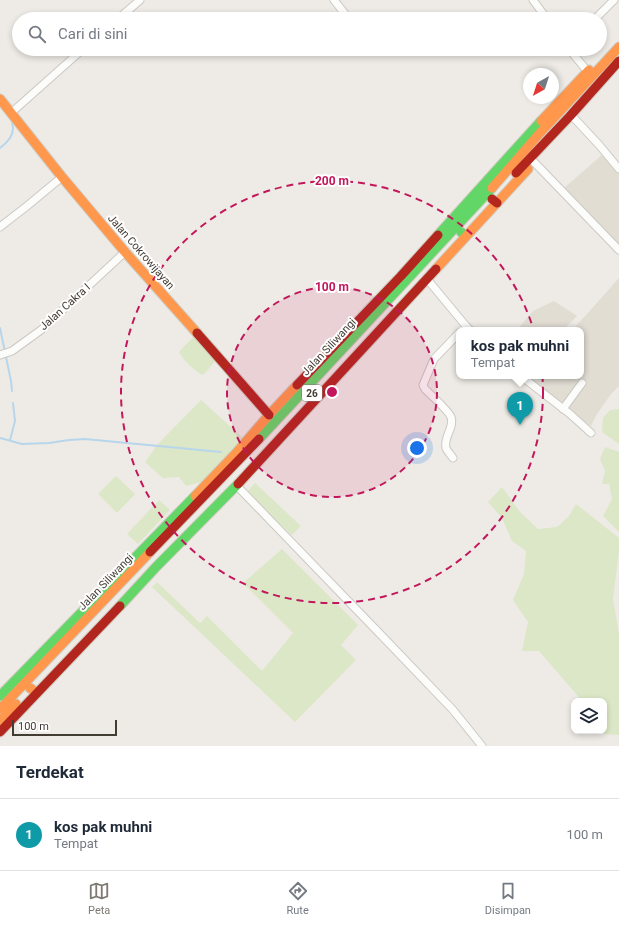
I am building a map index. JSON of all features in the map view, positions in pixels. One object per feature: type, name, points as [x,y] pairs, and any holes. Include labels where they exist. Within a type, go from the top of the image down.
[{"type":"main road","points":[[607,52],[619,39]]},
{"type":"main road","name":"Jalan Siliwangi","points":[[0,721],[34,691],[90,624],[248,465],[450,239],[539,134],[619,48]]},
{"type":"main road","points":[[0,696],[91,609],[132,561],[237,452],[269,415],[405,272],[544,118],[603,56]]},
{"type":"main road","points":[[0,732],[34,691],[237,486],[427,279],[464,234],[619,61]]},
{"type":"main road","points":[[494,201],[534,162],[619,70]]},
{"type":"main road","name":"Jalan Cokrowijayan","points":[[0,99],[62,177],[125,252],[269,415]]},
{"type":"main road","name":"Jalan Siliwangi","points":[[0,708],[91,609],[282,415],[450,239],[464,234]]},
{"type":"street","points":[[126,12],[140,0]]},
{"type":"street","points":[[334,0],[343,12]]},
{"type":"street","points":[[533,0],[542,12]]},
{"type":"street","points":[[601,12],[614,0]]},
{"type":"street","points":[[11,113],[75,56]]},
{"type":"street","points":[[575,56],[588,72]]},
{"type":"street","points":[[574,118],[619,169]]},
{"type":"street","points":[[534,162],[619,250]]},
{"type":"street","points":[[0,227],[62,177]]},
{"type":"street","name":"Jalan Cakra I","points":[[2,353],[12,351],[46,326],[125,252]]},
{"type":"street","points":[[427,279],[464,327]]},
{"type":"street","points":[[453,458],[446,449],[452,424],[451,418],[423,385],[434,359],[456,336]]},
{"type":"street","points":[[525,379],[591,433]]},
{"type":"street","points":[[563,409],[582,383]]},
{"type":"street","points":[[237,486],[453,710],[482,746]]},
{"type":"shaded area","points":[[603,154],[619,173],[619,245],[564,188]]},
{"type":"shaded area","points":[[619,278],[619,386],[611,394],[597,414],[591,426],[528,379],[584,379],[584,327],[575,327]]},
{"type":"shaded area","points":[[554,301],[577,316],[566,327],[520,327],[533,311]]},
{"type":"green space","points":[[194,336],[216,360],[202,375],[189,365],[179,352]]},
{"type":"green space","points":[[201,400],[243,438],[201,482],[186,486],[179,477],[163,478],[145,462],[158,444]]},
{"type":"green space","points":[[619,409],[619,444],[602,432],[603,418],[610,410]]},
{"type":"green space","points":[[605,447],[619,452],[619,532],[603,516],[612,499],[609,484],[602,484],[605,471],[600,459]]},
{"type":"green space","points":[[116,476],[135,494],[117,513],[98,494]]},
{"type":"green space","points":[[255,483],[301,526],[292,535],[246,493]]},
{"type":"green space","points":[[502,487],[520,512],[538,529],[557,527],[569,516],[576,504],[619,538],[619,551],[613,599],[619,634],[619,735],[604,734],[607,734],[607,698],[579,698],[539,651],[522,651],[528,622],[513,600],[524,574],[526,551],[512,541],[502,518],[488,502]]},
{"type":"green space","points":[[159,500],[170,510],[138,544],[127,534]]},
{"type":"green space","points":[[282,549],[358,625],[341,645],[356,660],[295,722],[152,587],[157,582],[200,623],[207,616],[262,671],[293,633],[243,583]]},
{"type":"waterway","points":[[0,148],[6,143],[12,134],[12,123]]},
{"type":"waterway","points":[[0,328],[12,391]]},
{"type":"waterway","points":[[10,440],[15,421],[13,403]]},
{"type":"waterway","points":[[0,438],[22,444],[85,439],[221,452]]},
{"type":"traffic: fast","points":[[438,235],[541,121]]},
{"type":"traffic: fast","points":[[259,439],[492,188]]},
{"type":"traffic: fast","points":[[461,232],[466,236]]},
{"type":"traffic: fast","points":[[120,606],[156,567],[238,484]]},
{"type":"traffic: fast","points":[[0,696],[195,496]]},
{"type":"traffic: slow","points":[[492,188],[539,134],[619,47]]},
{"type":"traffic: slow","points":[[541,121],[589,70]]},
{"type":"traffic: slow","points":[[0,99],[62,177],[125,252],[197,333]]},
{"type":"traffic: slow","points":[[436,269],[528,169]]},
{"type":"traffic: slow","points":[[195,496],[297,385]]},
{"type":"traffic: slow","points":[[0,709],[150,552]]},
{"type":"traffic: slow","points":[[30,688],[37,693]]},
{"type":"traffic: slow","points":[[0,721],[16,704]]},
{"type":"traffic: jam","points":[[516,173],[619,61]]},
{"type":"traffic: jam","points":[[492,199],[497,203]]},
{"type":"traffic: jam","points":[[297,385],[438,235]]},
{"type":"traffic: jam","points":[[238,484],[436,269]]},
{"type":"traffic: jam","points":[[197,333],[269,415]]},
{"type":"traffic: jam","points":[[150,552],[259,439]]},
{"type":"traffic: jam","points":[[0,732],[120,606]]},
{"type":"place","name":"kos pak muhni","points":[[520,425]]}]
